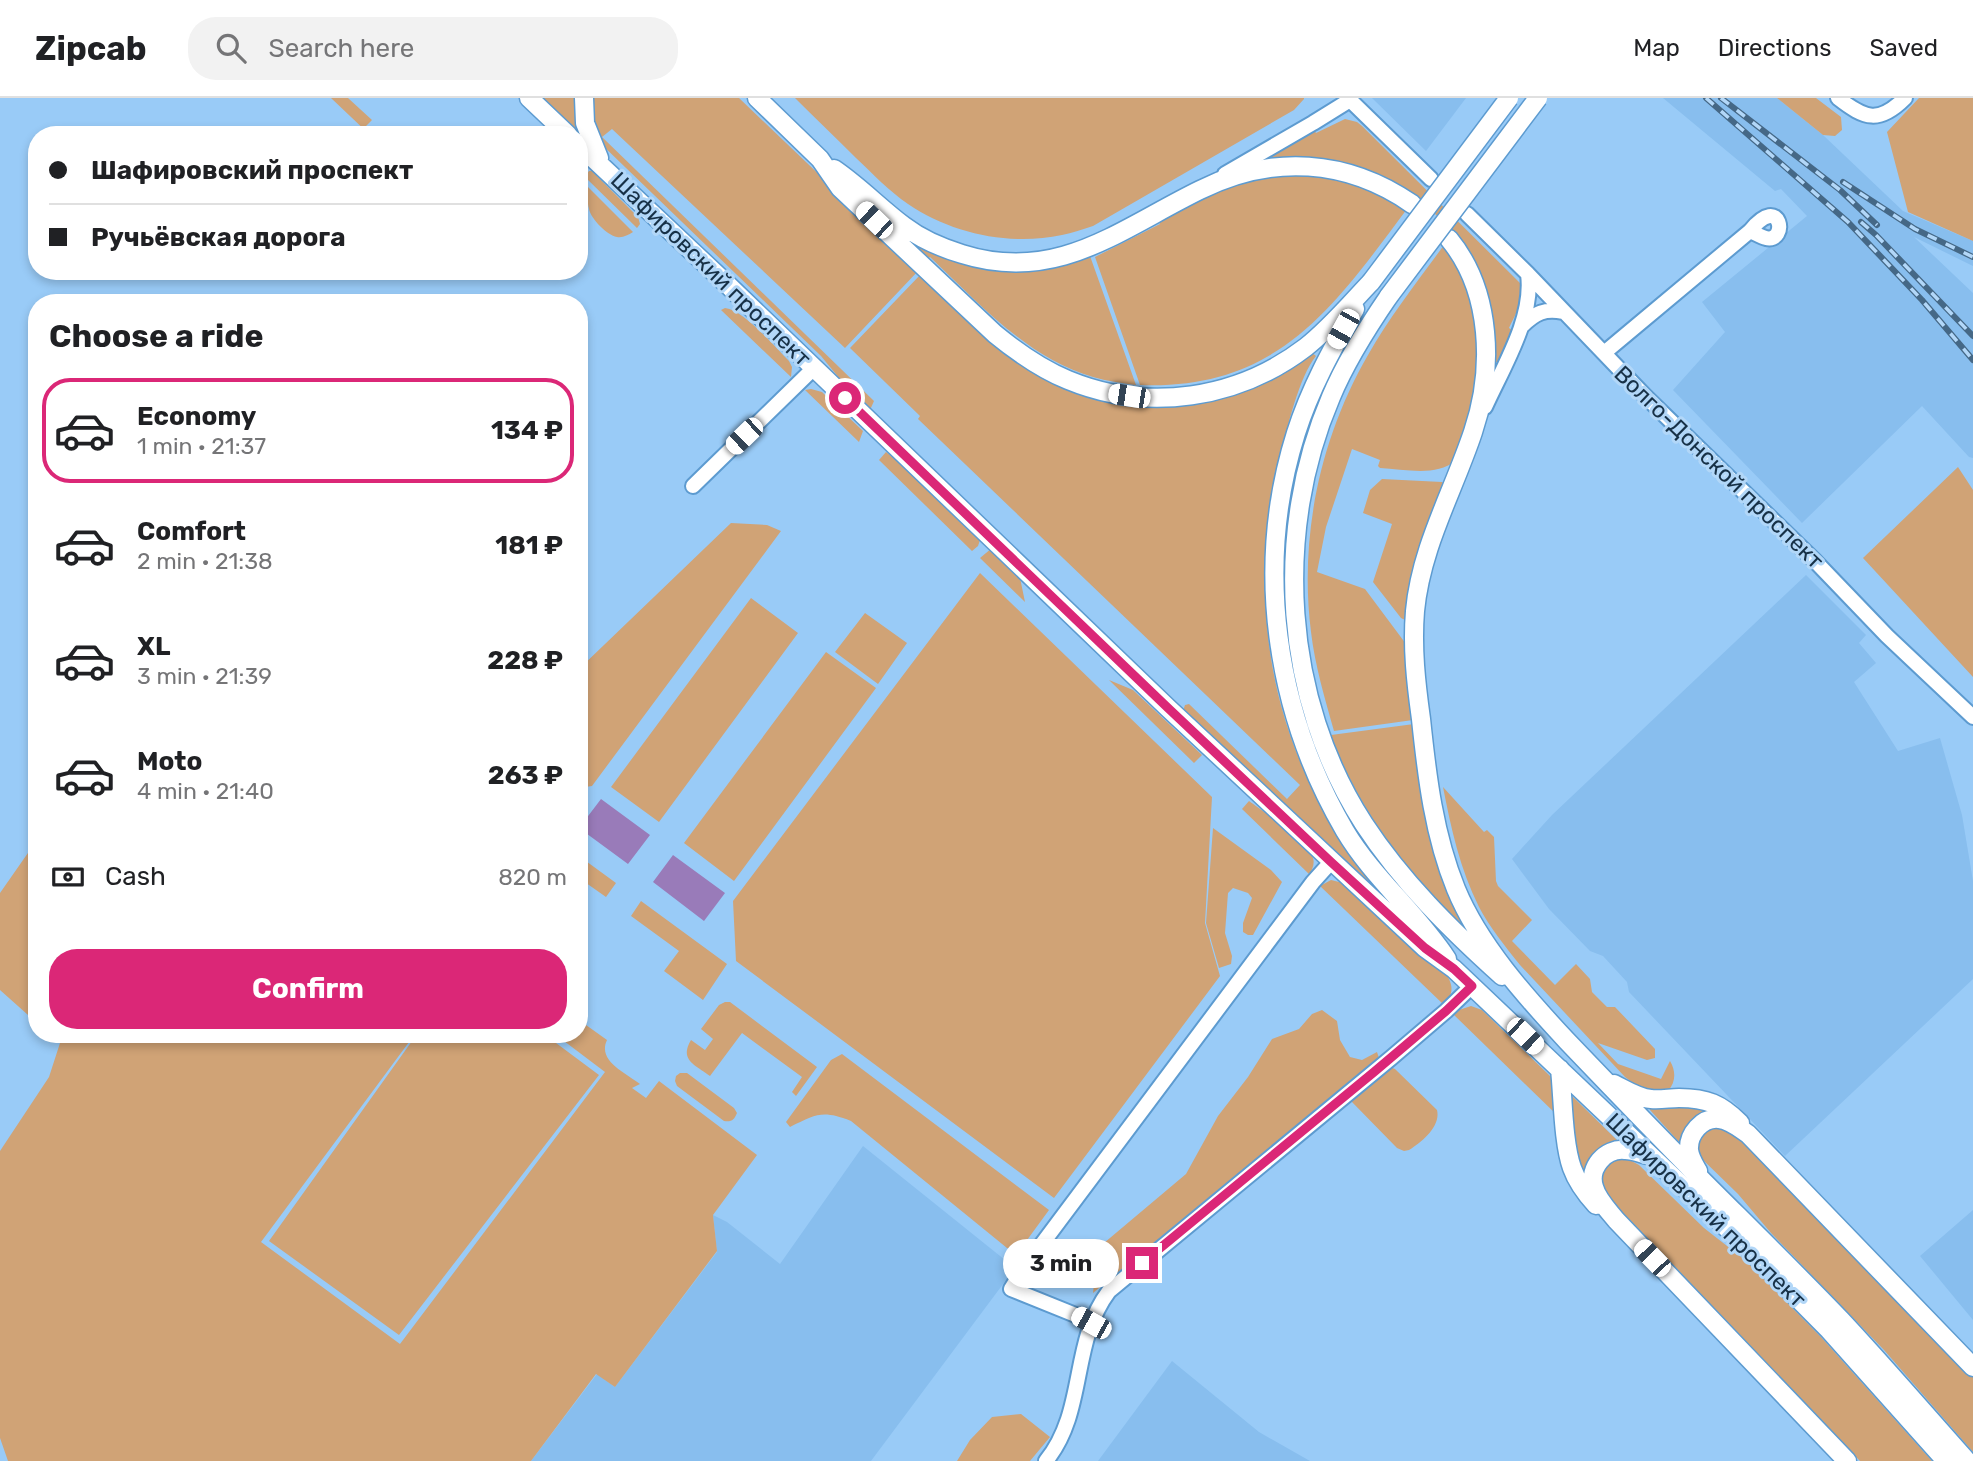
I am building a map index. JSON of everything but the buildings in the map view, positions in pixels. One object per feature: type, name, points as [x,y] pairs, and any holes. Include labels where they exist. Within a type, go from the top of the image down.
[{"type":"main road","points":[[529,98],[559,126]]},
{"type":"main road","points":[[584,98],[586,126]]},
{"type":"main road","points":[[757,98],[820,159],[849,179],[906,228],[962,254],[980,259],[1020,263],[1054,259],[1086,249],[1202,189],[1258,170],[1305,166],[1344,172],[1373,181],[1412,204]]},
{"type":"main road","points":[[820,159],[841,188],[1013,349],[1046,370],[1109,393],[1159,398],[1180,397],[1206,394],[1249,380],[1283,363],[1307,346],[1371,282],[1510,98]]},
{"type":"main road","name":"Шафировский проспект","points":[[1538,98],[1389,296],[1356,346],[1331,396],[1315,440],[1306,473],[1295,537],[1294,570],[1295,606],[1304,676],[1315,715],[1333,764],[1363,821],[1400,873],[1445,923],[1534,1004],[1602,1078],[1858,1338],[1967,1461]]},
{"type":"main road","points":[[588,130],[603,166]]},
{"type":"main road","name":"Шафировский проспект","points":[[588,153],[1331,862],[1425,948],[1454,969],[1751,1251],[1829,1330],[1946,1461]]},
{"type":"main road","name":"Шафировский проспект","points":[[1449,239],[1474,284],[1485,328],[1485,371],[1474,429],[1425,560],[1415,610],[1414,665],[1426,768],[1439,836],[1457,891],[1485,940],[1534,1004]]},
{"type":"main road","name":"Шафировский проспект","points":[[1371,282],[1326,360],[1307,404],[1287,466],[1275,550],[1274,603],[1291,705],[1315,774],[1360,854],[1436,941],[1454,969]]},
{"type":"main road","points":[[1560,1069],[1572,1168],[1587,1195],[1600,1209],[1616,1220]]},
{"type":"main road","points":[[1602,1078],[1644,1098],[1710,1101],[1721,1106],[1973,1367]]},
{"type":"main road","points":[[1702,1180],[1691,1159],[1689,1148],[1690,1139],[1698,1126],[1712,1119],[1720,1119],[1729,1121],[1748,1134]]},
{"type":"main road","points":[[1650,1156],[1617,1150],[1600,1159],[1592,1176],[1598,1196],[1616,1220],[1847,1461]]},
{"type":"street","points":[[1838,98],[1860,113],[1880,116],[1891,111],[1905,98]]},
{"type":"street","points":[[1202,189],[1349,99],[1431,179]]},
{"type":"street","name":"Волго-Донской проспект","points":[[1467,214],[1646,397],[1806,551],[1887,636],[1973,717]]},
{"type":"street","points":[[1604,354],[1750,231]]},
{"type":"street","points":[[1474,429],[1521,326],[1529,299],[1528,274]]},
{"type":"street","points":[[1521,326],[1542,311],[1563,312]]},
{"type":"street","points":[[692,486],[814,368]]},
{"type":"street","points":[[1091,1323],[1011,1289],[1313,882],[1331,862]]},
{"type":"street","points":[[1046,1461],[1062,1437],[1070,1417],[1091,1323],[1109,1292],[1371,1075],[1472,986]]},
{"type":"shaded area","points":[[331,98],[348,98],[372,120],[366,126],[361,126]]},
{"type":"shaded area","points":[[541,98],[579,98],[582,126],[570,126]]},
{"type":"shaded area","points":[[588,98],[739,98],[919,270],[845,348],[612,129],[602,137],[874,401],[870,410],[863,407],[821,356],[597,140]]},
{"type":"shaded area","points":[[795,98],[1304,99],[1294,110],[1093,226],[1062,235],[1022,239],[962,230],[908,204],[881,182]]},
{"type":"shaded area","points":[[1372,98],[1466,98],[1426,151]]},
{"type":"shaded area","points":[[1663,98],[1777,98],[1823,135],[1903,211],[1973,241],[1973,266],[1914,237],[1973,293],[1973,458],[1969,457],[1922,406],[1802,523],[1673,390],[1725,332],[1702,302],[1807,216],[1781,189],[1775,191]]},
{"type":"shaded area","points":[[1777,98],[1816,98],[1841,117],[1842,130],[1835,136],[1823,135]]},
{"type":"shaded area","points":[[1919,98],[1973,98],[1973,241],[1908,212],[1887,132]]},
{"type":"shaded area","points":[[1345,119],[1362,126],[1521,284],[1521,301],[1498,363],[1489,303],[1485,293],[1455,236],[1429,208],[1393,182],[1355,166],[1314,159],[1270,160],[1268,157],[1314,130],[1316,133]]},
{"type":"shaded area","points":[[592,171],[638,217],[640,224],[637,228],[588,180],[588,172]]},
{"type":"shaded area","points":[[1305,173],[1363,185],[1407,209],[1326,310],[1298,336],[1266,358],[1230,374],[1188,383],[1140,385],[1095,257],[1160,224],[1158,220],[1221,188],[1261,177]]},
{"type":"shaded area","points":[[588,187],[633,232],[623,237],[609,233],[600,226],[589,209]]},
{"type":"shaded area","points":[[902,236],[939,253],[1090,256],[1136,385],[1093,377],[1069,368],[1025,343],[930,257],[927,260]]},
{"type":"shaded area","points":[[1444,245],[1468,288],[1479,328],[1477,391],[1455,461],[1429,471],[1380,468],[1380,460],[1352,449],[1326,527],[1317,572],[1365,589],[1406,644],[1413,720],[1334,731],[1315,657],[1308,596],[1311,524],[1317,489],[1337,420],[1351,387],[1386,326]]},
{"type":"shaded area","points":[[922,273],[1045,375],[1197,401],[1232,395],[1252,388],[1271,379],[1311,352],[1316,356],[1294,403],[1281,455],[1271,509],[1266,561],[1266,613],[1272,663],[1283,712],[1300,761],[1322,808],[1351,855],[1381,892],[1378,895],[1183,711],[1185,705],[1189,704],[1287,799],[1300,785],[918,419],[920,416],[850,348]]},
{"type":"shaded area","points":[[725,308],[750,322],[789,361],[792,367],[791,377],[721,310]]},
{"type":"shaded area","points":[[805,390],[822,392],[863,431],[859,442]]},
{"type":"shaded area","points":[[886,452],[916,475],[981,537],[978,546],[972,551],[879,460]]},
{"type":"shaded area","points":[[1958,467],[1973,490],[1973,677],[1863,558]]},
{"type":"shaded area","points":[[1382,479],[1442,482],[1446,485],[1407,621],[1401,618],[1373,582],[1392,524],[1363,513],[1370,490]]},
{"type":"shaded area","points":[[731,523],[767,525],[781,531],[592,786],[588,787],[588,660]]},
{"type":"shaded area","points":[[992,548],[1019,573],[1025,602],[980,558]]},
{"type":"shaded area","points":[[980,573],[1212,797],[1205,923],[1220,976],[1054,1198],[736,961],[733,901]]},
{"type":"shaded area","points":[[1806,575],[1866,635],[1859,643],[1876,663],[1854,682],[1898,751],[1940,738],[1962,815],[1973,881],[1973,979],[1785,1156],[1629,992],[1627,982],[1603,956],[1590,951],[1549,909],[1512,859],[1552,815]]},
{"type":"shaded area","points":[[751,598],[798,633],[659,822],[611,787]]},
{"type":"shaded area","points":[[865,613],[907,643],[878,684],[835,652]]},
{"type":"shaded area","points":[[826,652],[876,688],[734,881],[684,843]]},
{"type":"shaded area","points":[[1109,680],[1133,690],[1202,755],[1194,763]]},
{"type":"shaded area","points":[[1414,724],[1470,933],[1427,889],[1389,842],[1356,791],[1331,735]]},
{"type":"shaded area","points":[[1443,787],[1484,832],[1487,830],[1494,837],[1498,886],[1532,920],[1512,941],[1555,985],[1576,964],[1590,979],[1592,992],[1607,1007],[1615,1007],[1655,1049],[1655,1058],[1647,1060],[1598,1043],[1618,1064],[1661,1079],[1670,1061],[1674,1076],[1668,1091],[1645,1088],[1625,1077],[1520,965],[1498,937],[1479,907],[1466,878]]},
{"type":"shaded area","points":[[601,799],[650,835],[628,864],[588,835],[588,816]]},
{"type":"shaded area","points":[[1249,801],[1285,828],[1310,852],[1314,862],[1310,875],[1242,809]]},
{"type":"shaded area","points":[[1213,828],[1271,870],[1282,882],[1253,935],[1243,932],[1243,923],[1252,898],[1248,893],[1233,888],[1228,893],[1225,933],[1232,956],[1231,964],[1219,968],[1206,923]]},
{"type":"shaded area","points":[[28,853],[28,1015],[0,990],[0,893]]},
{"type":"shaded area","points":[[673,855],[725,893],[704,921],[653,882]]},
{"type":"shaded area","points":[[588,863],[616,883],[606,897],[588,884]]},
{"type":"shaded area","points":[[1331,880],[1343,883],[1448,977],[1451,992],[1444,1005],[1320,886]]},
{"type":"shaded area","points":[[641,901],[727,964],[703,1000],[664,971],[679,951],[631,916]]},
{"type":"shaded area","points":[[730,1002],[817,1067],[796,1096],[792,1092],[802,1077],[742,1033],[710,1076],[690,1061],[687,1053],[691,1040],[705,1050],[713,1039],[701,1029],[719,1005]]},
{"type":"shaded area","points":[[1471,1006],[1482,1010],[1553,1079],[1558,1116],[1453,1014]]},
{"type":"shaded area","points":[[1322,1010],[1337,1021],[1340,1040],[1350,1057],[1362,1060],[1377,1052],[1379,1058],[1093,1293],[1095,1274],[1104,1243],[1186,1174],[1218,1116],[1248,1077],[1272,1039],[1299,1029],[1312,1014]]},
{"type":"shaded area","points":[[588,1026],[607,1040],[606,1054],[614,1066],[640,1084],[632,1088],[646,1098],[659,1081],[757,1155],[713,1215],[717,1251],[615,1387],[596,1374],[531,1461],[8,1461],[0,1438],[0,1151],[49,1077],[60,1043],[408,1043],[261,1242],[400,1344],[605,1072],[567,1043],[588,1043]]},
{"type":"shaded area","points":[[411,1043],[556,1043],[599,1075],[399,1335],[269,1241]]},
{"type":"shaded area","points":[[842,1054],[1049,1210],[1019,1251],[1007,1248],[851,1121],[833,1115],[820,1115],[790,1127],[786,1122],[831,1060]]},
{"type":"shaded area","points":[[1390,1067],[1437,1110],[1436,1122],[1425,1138],[1404,1151],[1397,1148],[1351,1099]]},
{"type":"shaded area","points":[[687,1073],[734,1108],[737,1113],[734,1119],[724,1121],[677,1086],[676,1076]]},
{"type":"shaded area","points":[[1569,1097],[1573,1097],[1617,1140],[1584,1176],[1577,1166]]},
{"type":"shaded area","points":[[1698,1105],[1713,1108],[1682,1143],[1650,1110],[1650,1108]]},
{"type":"shaded area","points":[[1714,1127],[1729,1130],[1737,1138],[1740,1137],[1973,1375],[1973,1452],[1884,1350],[1701,1158],[1698,1144],[1705,1132]]},
{"type":"shaded area","points":[[863,1146],[1015,1268],[871,1461],[531,1461],[597,1374],[615,1387],[717,1252],[713,1215],[727,1222],[780,1264]]},
{"type":"shaded area","points":[[1626,1158],[1639,1165],[1704,1228],[1745,1260],[1821,1337],[1932,1461],[1860,1461],[1610,1204],[1612,1201],[1603,1186],[1602,1176],[1612,1161]]},
{"type":"shaded area","points":[[1973,1210],[1973,1320],[1920,1256]]},
{"type":"shaded area","points":[[1172,1361],[1259,1432],[1310,1461],[1098,1461]]},
{"type":"shaded area","points":[[1021,1414],[1050,1437],[1030,1461],[957,1461],[970,1440],[992,1417]]},
{"type":"railway","points":[[1706,98],[1848,222],[1922,300],[1973,360]]},
{"type":"railway","points":[[1721,98],[1840,190],[1877,225]]},
{"type":"railway","points":[[1843,182],[1915,229],[1973,257]]},
{"type":"railway","points":[[1861,222],[1973,336]]},
{"type":"route","points":[[845,398],[1331,862],[1425,948],[1472,986],[1374,1072],[1142,1263]]}]
